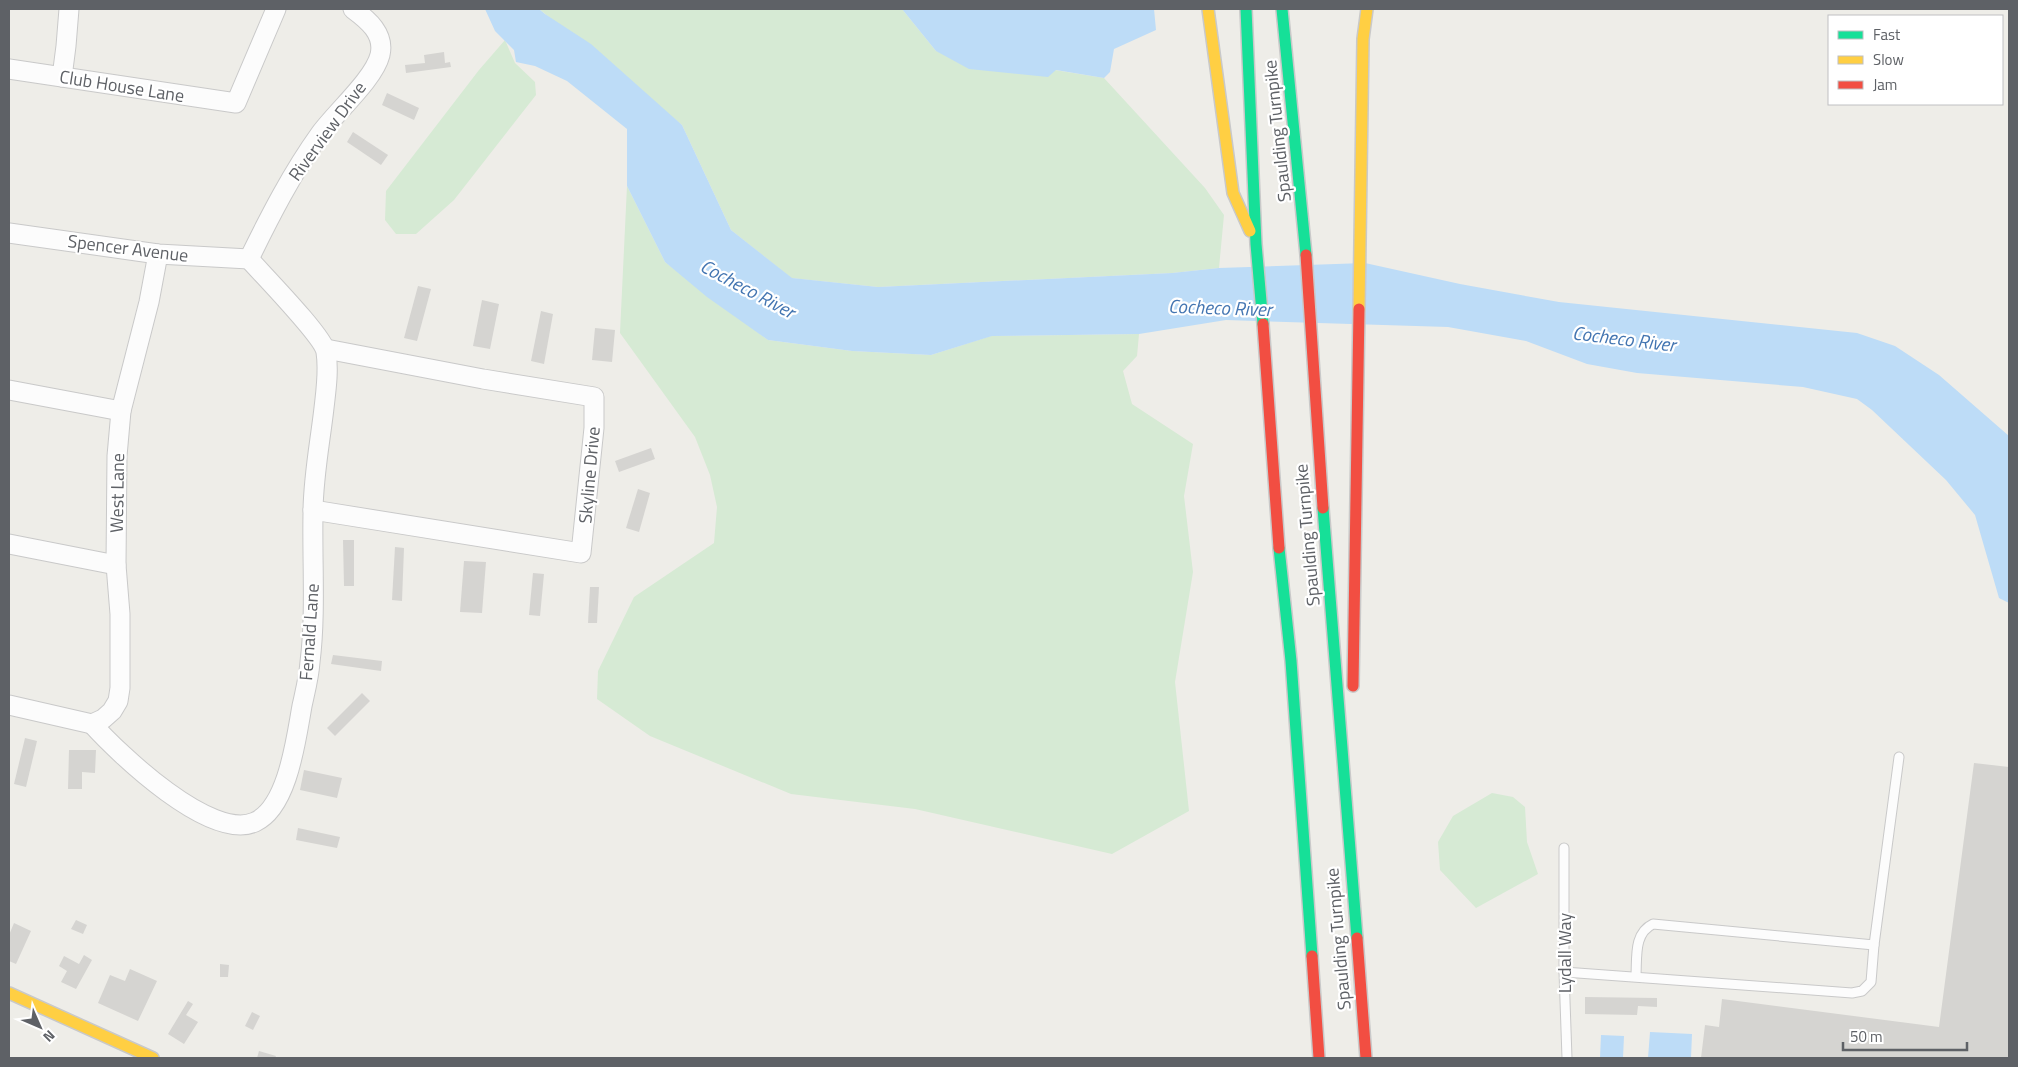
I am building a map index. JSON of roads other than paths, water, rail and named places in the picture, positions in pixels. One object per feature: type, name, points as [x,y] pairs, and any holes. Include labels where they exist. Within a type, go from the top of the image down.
[{"type":"main road","points":[[1208,9],[1234,193],[1256,244]]},
{"type":"main road","name":"Spaulding Turnpike","points":[[1246,9],[1256,244],[1267,364],[1280,564],[1291,661],[1319,1058]]},
{"type":"main road","name":"Spaulding Turnpike","points":[[1282,9],[1305,237],[1312,362],[1338,690],[1349,865],[1366,1058]]},
{"type":"main road","points":[[1353,696],[1363,39],[1367,9]]},
{"type":"main road","points":[[1349,865],[1352,726]]},
{"type":"main road","points":[[9,993],[153,1058]]},
{"type":"street","points":[[62,77],[69,9]]},
{"type":"street","name":"Club House Lane","points":[[9,68],[236,103],[276,9]]},
{"type":"street","name":"Riverview Drive","points":[[248,259],[278,200],[307,153],[373,69],[380,55],[380,41],[376,30],[368,20],[353,9]]},
{"type":"street","name":"Spencer Avenue","points":[[9,233],[158,254],[248,259]]},
{"type":"street","name":"West Lane","points":[[92,724],[103,719],[112,711],[118,701],[120,688],[120,614],[116,565],[117,456],[121,411],[149,302],[158,254]]},
{"type":"street","points":[[248,259],[279,292],[326,349]]},
{"type":"street","name":"Fernald Lane","points":[[92,724],[111,745],[168,792],[224,824],[238,826],[254,822],[269,812],[285,780],[310,663],[313,510],[328,376],[326,349]]},
{"type":"street","name":"Skyline Drive","points":[[313,510],[581,553],[594,428],[594,397],[483,379],[326,349]]},
{"type":"street","points":[[9,390],[121,411]]},
{"type":"street","points":[[9,544],[116,565]]},
{"type":"street","points":[[9,705],[92,724]]},
{"type":"lane","points":[[1564,972],[1852,992],[1862,991],[1871,982],[1874,945],[1899,757]]},
{"type":"lane","name":"Lydall Way","points":[[1564,848],[1564,972],[1567,1058]]},
{"type":"lane","points":[[1636,976],[1638,939],[1644,928],[1653,924],[1874,945]]},
{"type":"water","name":"Cocheco River","points":[[485,9],[539,9],[591,44],[682,125],[731,230],[792,278],[878,287],[1172,273],[1219,268],[1365,263],[1460,284],[1559,302],[1857,333],[1895,346],[1939,375],[2009,436],[2009,603],[1999,598],[1975,515],[1946,480],[1872,410],[1857,399],[1803,387],[1637,373],[1587,364],[1526,341],[1448,327],[1226,320],[1139,334],[992,336],[931,355],[852,351],[768,340],[707,297],[665,262],[627,186],[627,129],[567,81],[535,66],[516,62],[514,50],[495,31]]},
{"type":"water","points":[[902,9],[1154,9],[1156,30],[1114,49],[1110,72],[1104,78],[1056,70],[1048,77],[969,69],[936,51]]},
{"type":"water","points":[[1650,1032],[1692,1034],[1691,1058],[1648,1058]]},
{"type":"water","points":[[1601,1035],[1624,1036],[1623,1058],[1600,1058]]}]
